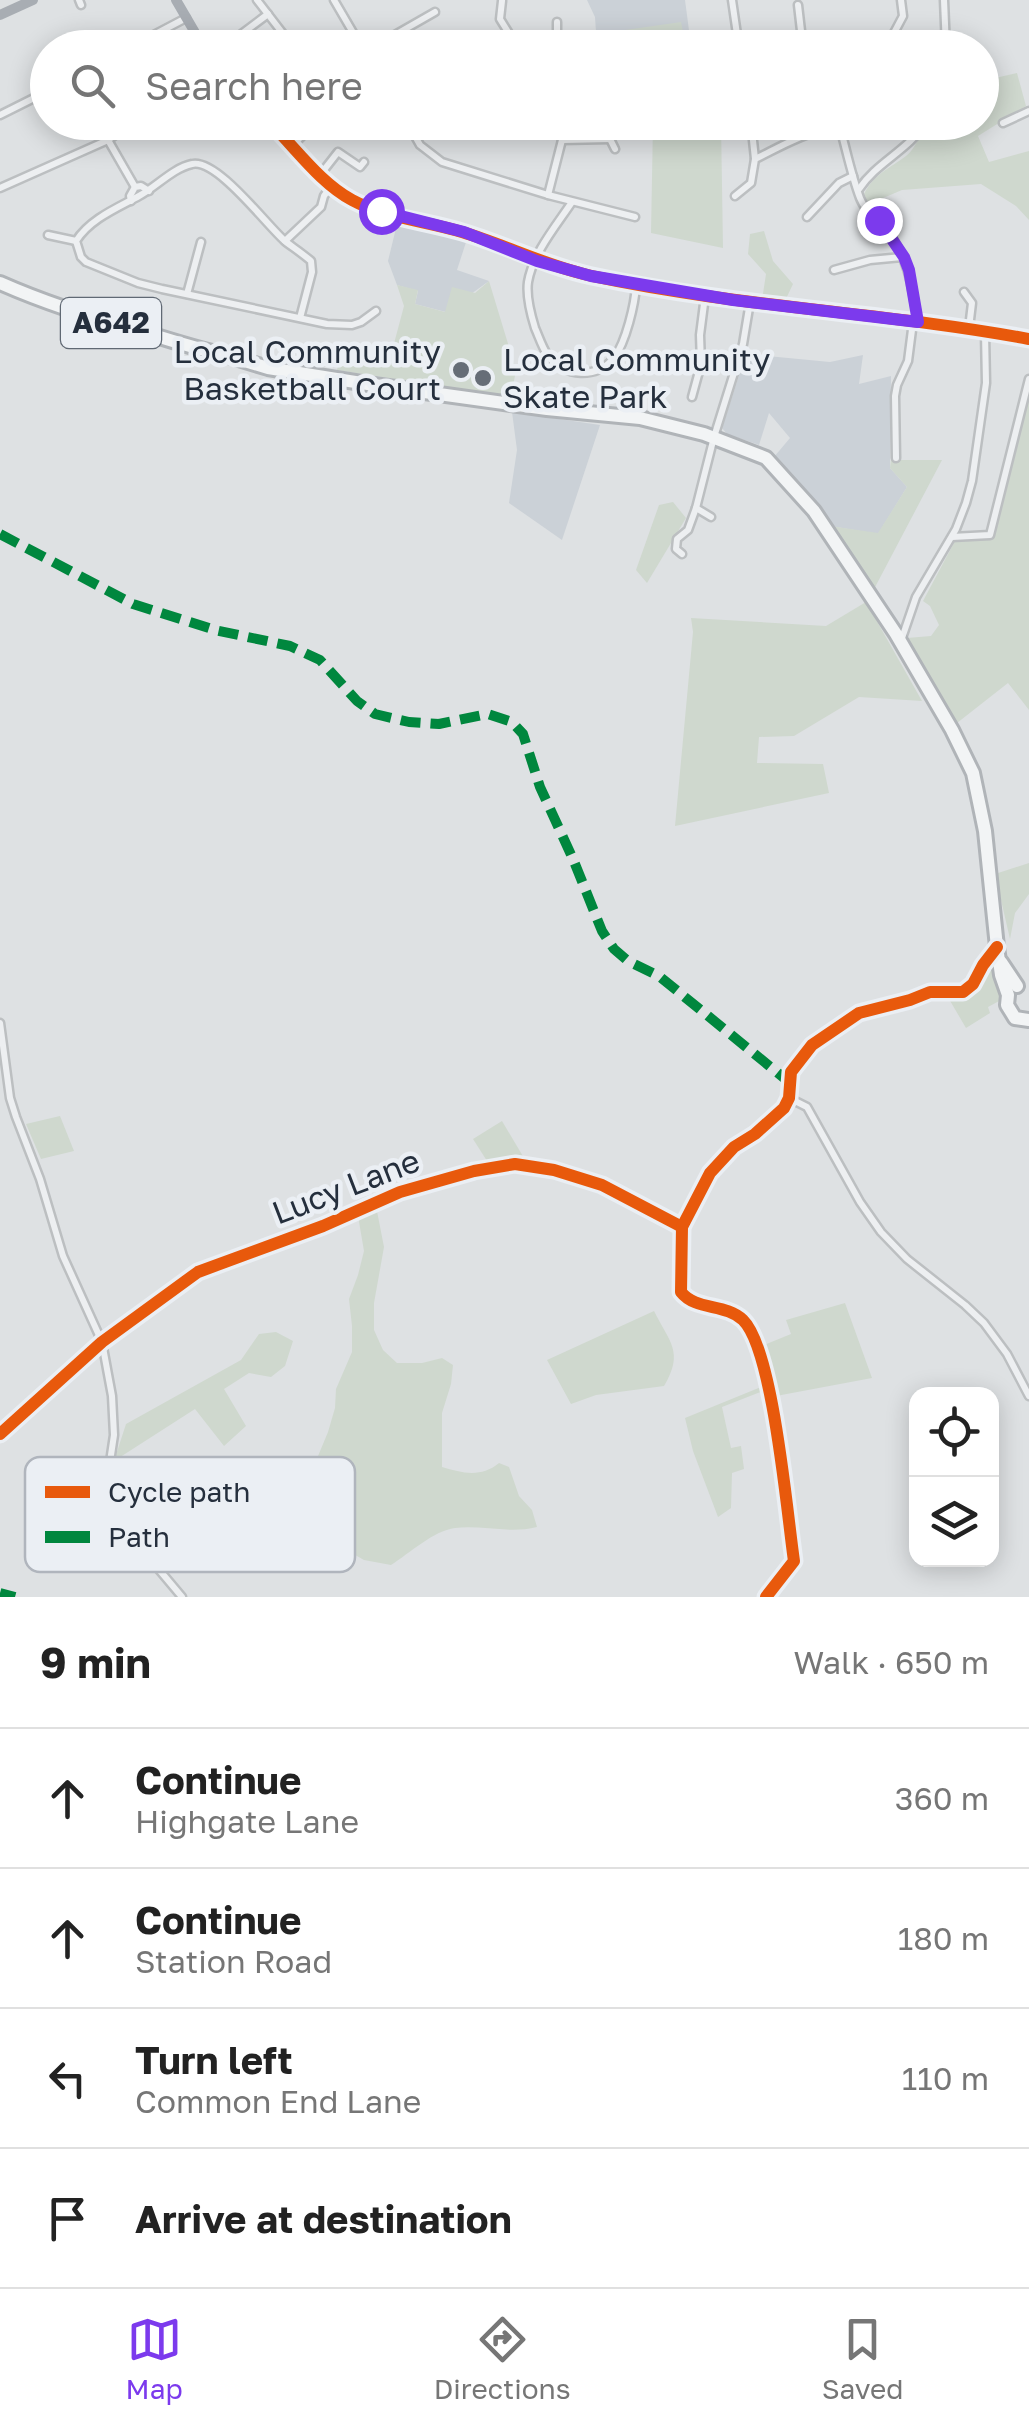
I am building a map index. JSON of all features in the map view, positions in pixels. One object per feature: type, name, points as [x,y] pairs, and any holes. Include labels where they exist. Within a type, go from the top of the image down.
[{"type":"highway","name":"A642","points":[[0,282],[100,320],[224,355],[325,376],[547,410],[639,418],[709,436],[766,458],[814,511],[896,634],[973,773],[986,831],[1001,975],[1018,988],[1008,1010],[1028,1022]]},
{"type":"street","points":[[0,16],[33,0]]},
{"type":"street","points":[[176,0],[194,30]]},
{"type":"street","points":[[257,0],[280,30]]},
{"type":"street","points":[[732,0],[736,30]]},
{"type":"street","points":[[895,30],[902,16],[901,0]]},
{"type":"street","points":[[944,0],[945,30]]},
{"type":"street","points":[[337,1],[352,30]]},
{"type":"street","points":[[502,1],[496,20],[504,30]]},
{"type":"street","points":[[798,4],[801,30]]},
{"type":"street","points":[[404,30],[435,12]]},
{"type":"street","points":[[247,30],[268,14]]},
{"type":"street","points":[[163,30],[187,17]]},
{"type":"street","points":[[557,22],[558,30]]},
{"type":"street","points":[[0,115],[30,100]]},
{"type":"street","points":[[1003,122],[1029,111]]},
{"type":"street","points":[[0,188],[108,140],[135,187]]},
{"type":"street","points":[[287,140],[330,186],[348,198],[464,232],[537,261],[591,276],[733,300],[1029,339]]},
{"type":"street","points":[[293,146],[299,140]]},
{"type":"street","points":[[417,140],[442,162],[572,202],[635,216]]},
{"type":"street","points":[[548,195],[562,140]]},
{"type":"street","points":[[610,140],[615,149]]},
{"type":"street","points":[[735,196],[751,183],[753,140]]},
{"type":"street","points":[[755,159],[796,140]]},
{"type":"street","points":[[846,140],[859,196],[879,220],[909,270],[916,322],[908,361],[897,384],[896,458]]},
{"type":"street","points":[[859,190],[913,140]]},
{"type":"street","points":[[320,175],[338,152],[360,168],[364,162]]},
{"type":"street","points":[[300,318],[312,266],[307,257],[204,164],[194,163],[105,215],[76,241],[80,257],[86,262],[138,283],[300,318],[340,326],[361,322],[376,311]]},
{"type":"street","points":[[807,217],[839,183],[853,176]]},
{"type":"street","points":[[285,241],[321,207],[330,186]]},
{"type":"street","points":[[135,187],[150,191]]},
{"type":"street","points":[[132,200],[135,187]]},
{"type":"street","points":[[572,202],[540,250],[528,281],[533,320],[549,357],[566,370],[580,373],[592,372],[614,359],[624,337],[636,284]]},
{"type":"street","points":[[48,235],[76,241]]},
{"type":"street","points":[[188,294],[200,242]]},
{"type":"street","points":[[834,270],[870,260],[904,257]]},
{"type":"street","points":[[964,292],[972,303],[969,329]]},
{"type":"street","points":[[692,397],[701,364],[700,335],[706,295]]},
{"type":"street","points":[[682,554],[676,549],[676,540],[688,530],[696,508],[709,436],[743,344],[750,302]]},
{"type":"street","points":[[900,645],[916,598],[966,504],[986,383],[984,331]]},
{"type":"street","points":[[951,537],[990,535],[1029,379]]},
{"type":"street","points":[[696,508],[711,518]]},
{"type":"street","points":[[766,1597],[794,1561],[760,1348],[743,1320],[731,1312],[690,1301],[681,1292],[682,1227],[710,1173],[734,1147],[778,1114],[789,1098],[791,1072],[812,1045],[859,1013],[930,992],[963,992],[973,984],[982,965],[998,953]]},
{"type":"street","points":[[0,1023],[16,1117],[63,1256],[102,1342],[112,1396],[114,1435],[110,1457]]},
{"type":"street","points":[[789,1098],[807,1107],[881,1232],[907,1259],[984,1323],[1007,1354],[1029,1396]]},
{"type":"street","name":"Lucy Lane","points":[[0,1434],[102,1342],[198,1272],[323,1226],[400,1192],[515,1164],[554,1170],[602,1185],[682,1227]]},
{"type":"street","points":[[161,1572],[182,1597]]},
{"type":"shaded area","points":[[587,0],[685,0],[689,30],[596,30]]},
{"type":"shaded area","points":[[681,22],[683,30],[625,30]]},
{"type":"shaded area","points":[[1017,73],[1026,106],[999,123],[999,77]]},
{"type":"shaded area","points":[[653,140],[721,140],[723,248],[651,233]]},
{"type":"shaded area","points":[[918,140],[980,140],[989,162],[1029,151],[1029,220],[1016,206],[981,184],[902,190],[869,204],[864,194],[868,187]]},
{"type":"shaded area","points":[[398,220],[467,239],[457,270],[489,281],[446,312],[415,304],[418,291],[397,285],[388,261]]},
{"type":"shaded area","points":[[764,231],[773,261],[793,284],[784,303],[762,300],[766,274],[748,254],[750,234]]},
{"type":"shaded area","points":[[489,281],[516,370],[511,397],[337,370],[339,362],[388,366],[404,306],[397,285],[418,290],[415,304],[445,312],[452,287],[475,293]]},
{"type":"shaded area","points":[[746,354],[830,362],[863,355],[859,384],[891,376],[890,468],[907,487],[878,534],[830,526],[774,457],[790,438],[769,413],[759,445],[727,434],[722,428]]},
{"type":"shaded area","points":[[1029,393],[1029,710],[1008,683],[957,723],[907,638],[931,636],[939,625],[930,606],[923,601],[955,541],[993,539]]},
{"type":"shaded area","points":[[512,412],[600,425],[562,540],[509,503],[517,450]]},
{"type":"shaded area","points":[[891,460],[942,460],[873,591],[830,526],[878,533],[907,487],[890,468]]},
{"type":"shaded area","points":[[673,502],[686,518],[647,583],[636,570],[659,505]]},
{"type":"shaded area","points":[[866,602],[922,701],[859,697],[794,736],[759,737],[757,763],[823,764],[829,793],[675,826],[693,632],[691,618],[826,626]]},
{"type":"shaded area","points":[[1029,863],[1029,894],[1015,913],[1010,939],[995,874]]},
{"type":"shaded area","points":[[991,962],[1001,1000],[988,1007],[990,1013],[966,1028],[949,999],[975,986]]},
{"type":"shaded area","points":[[60,1116],[74,1151],[41,1159],[26,1124]]},
{"type":"shaded area","points":[[502,1121],[524,1158],[487,1161],[473,1139]]},
{"type":"shaded area","points":[[376,1206],[384,1247],[374,1303],[374,1330],[383,1350],[397,1363],[442,1358],[453,1365],[442,1413],[442,1467],[471,1473],[499,1463],[509,1467],[519,1496],[532,1510],[537,1527],[447,1530],[391,1565],[355,1555],[355,1457],[318,1457],[335,1408],[336,1389],[352,1352],[349,1299],[364,1251],[358,1216]]},
{"type":"shaded area","points":[[845,1303],[872,1378],[776,1396],[764,1345],[791,1334],[786,1320]]},
{"type":"shaded area","points":[[654,1311],[674,1356],[664,1386],[596,1395],[571,1404],[547,1360]]},
{"type":"shaded area","points":[[276,1332],[293,1341],[285,1366],[271,1377],[249,1373],[224,1389],[246,1426],[224,1446],[195,1409],[115,1457],[126,1424],[241,1360],[259,1334]]},
{"type":"shaded area","points":[[761,1387],[763,1391],[722,1407],[731,1448],[741,1446],[744,1469],[732,1473],[731,1508],[718,1517],[685,1418]]},
{"type":"waterway","points":[[0,1596],[5,1597]]},
{"type":"marked path","points":[[0,534],[133,604],[215,630],[290,646],[320,660],[357,701],[375,714],[439,724],[488,714],[512,722],[523,734],[540,787],[602,931],[614,949],[628,961],[659,976],[789,1082]]},
{"type":"marked path","points":[[0,1593],[15,1597]]},
{"type":"cycle path","points":[[286,140],[340,193],[365,206],[478,237],[575,272],[701,295],[1029,339]]},
{"type":"cycle path","points":[[766,1597],[794,1561],[783,1471],[763,1363],[743,1320],[728,1311],[694,1302],[681,1292],[682,1227],[710,1173],[734,1147],[784,1108],[791,1072],[812,1045],[859,1013],[930,992],[963,992],[973,984],[997,947]]},
{"type":"cycle path","points":[[0,1434],[102,1342],[198,1272],[323,1226],[400,1192],[515,1164],[554,1170],[602,1185],[682,1227]]},
{"type":"place","name":"Local Community Basketball Court","points":[[461,370]]},
{"type":"place","name":"Local Community Skate Park","points":[[483,378]]},
{"type":"route","points":[[381,211],[464,232],[537,261],[591,276],[733,300],[918,322],[909,270],[879,220]]}]
